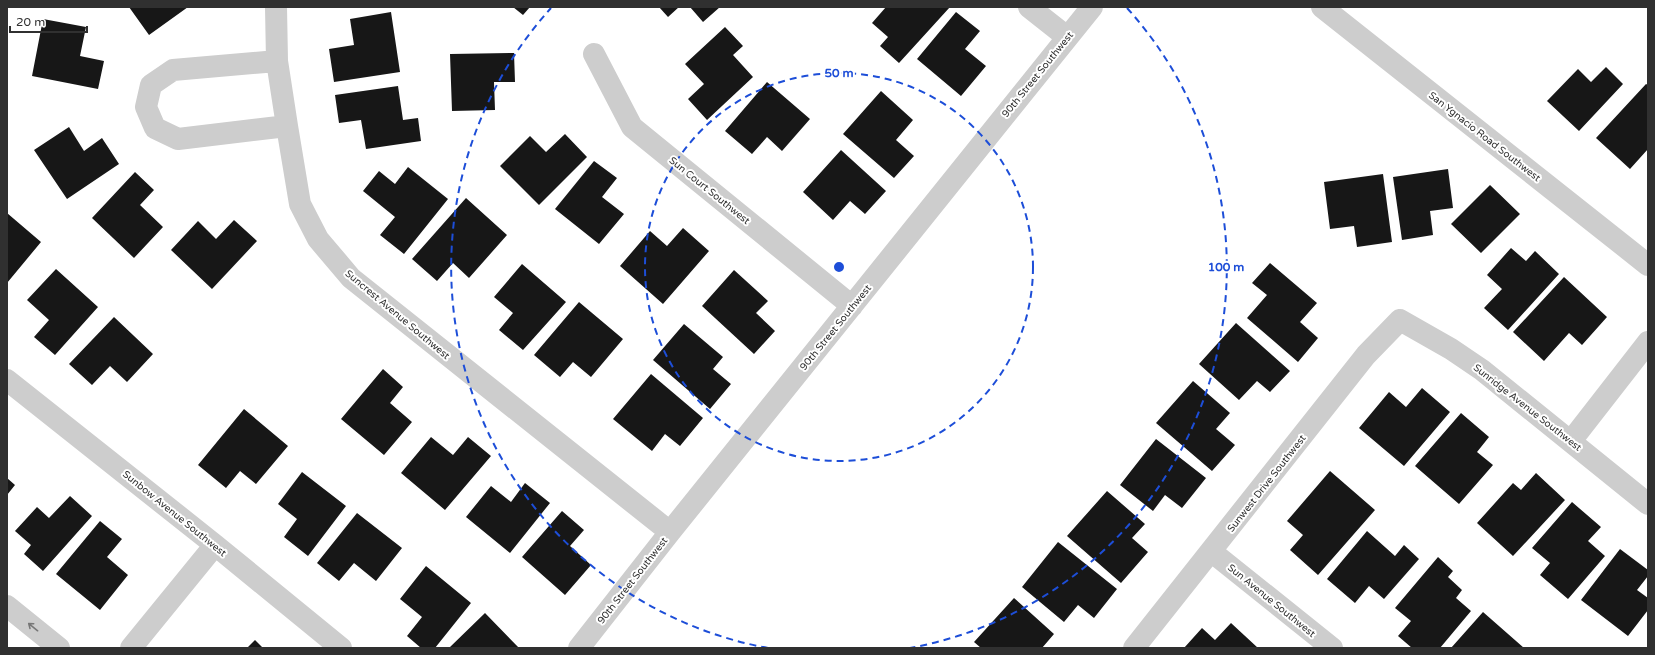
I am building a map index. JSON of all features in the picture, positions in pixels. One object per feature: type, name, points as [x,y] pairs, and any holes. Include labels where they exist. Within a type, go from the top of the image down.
[{"type":"street","name":"Suncrest Avenue Southwest","points":[[276,7],[277,60],[286,126],[300,204],[318,239],[351,278],[670,532]]},
{"type":"street","points":[[1029,7],[1067,37]]},
{"type":"street","name":"90th Street Southwest","points":[[579,648],[670,532],[1092,7]]},
{"type":"street","name":"San Ygnacio Road Southwest","points":[[1322,7],[1648,266]]},
{"type":"street","name":"Sun Court Southwest","points":[[594,54],[632,127],[852,306]]},
{"type":"street","points":[[277,60],[173,70],[151,85],[146,106],[155,128],[178,139],[286,126]]},
{"type":"street","name":"Sunridge Avenue Southwest","points":[[1400,320],[1451,349],[1482,370],[1648,504]]},
{"type":"street","name":"Sunwest Drive Southwest","points":[[1134,648],[1212,552],[1366,356],[1400,320]]},
{"type":"street","points":[[1571,441],[1648,342]]},
{"type":"street","name":"Sunbow Avenue Southwest","points":[[7,380],[342,648]]},
{"type":"street","points":[[131,648],[215,545]]},
{"type":"street","name":"Sun Avenue Southwest","points":[[1212,552],[1332,648]]},
{"type":"street","points":[[7,606],[59,648]]},
{"type":"building","points":[[129,7],[188,7],[149,35]]},
{"type":"building","points":[[513,7],[530,7],[523,15]]},
{"type":"building","points":[[659,7],[679,7],[668,17]]},
{"type":"building","points":[[690,7],[720,7],[703,22]]},
{"type":"building","points":[[886,7],[950,7],[899,63],[880,46],[888,37],[872,23]]},
{"type":"building","points":[[391,12],[400,72],[334,82],[329,49],[354,45],[350,19]]},
{"type":"building","points":[[956,12],[980,31],[965,49],[986,66],[961,96],[917,59]]},
{"type":"building","points":[[43,19],[86,27],[80,56],[104,61],[98,89],[32,76]]},
{"type":"building","points":[[725,27],[743,46],[733,55],[753,77],[707,120],[688,99],[704,84],[685,64]]},
{"type":"building","points":[[514,53],[515,82],[494,82],[495,110],[452,111],[450,54]]},
{"type":"building","points":[[1606,67],[1623,84],[1579,131],[1547,101],[1578,69],[1591,82]]},
{"type":"building","points":[[767,82],[810,119],[782,151],[767,137],[752,154],[725,131]]},
{"type":"building","points":[[1646,84],[1648,85],[1648,149],[1630,169],[1596,138]]},
{"type":"building","points":[[398,86],[403,120],[418,118],[421,141],[366,149],[361,120],[339,123],[335,95]]},
{"type":"building","points":[[881,91],[913,120],[896,140],[914,156],[894,178],[843,134]]},
{"type":"building","points":[[69,127],[84,151],[102,138],[119,164],[67,199],[34,150]]},
{"type":"building","points":[[565,134],[587,157],[539,205],[500,166],[530,136],[546,152]]},
{"type":"building","points":[[841,150],[886,191],[865,214],[850,201],[833,220],[803,192]]},
{"type":"building","points":[[594,161],[617,178],[602,197],[624,214],[599,244],[555,209]]},
{"type":"building","points":[[408,167],[448,199],[404,254],[380,235],[395,217],[363,191],[379,171],[395,184]]},
{"type":"building","points":[[1448,169],[1453,208],[1430,211],[1433,235],[1402,240],[1393,177]]},
{"type":"building","points":[[135,172],[154,190],[140,205],[163,227],[134,258],[92,218]]},
{"type":"building","points":[[1383,174],[1392,242],[1357,247],[1354,226],[1330,229],[1324,182]]},
{"type":"building","points":[[1490,185],[1520,214],[1481,253],[1451,224]]},
{"type":"building","points":[[466,198],[507,235],[469,278],[453,263],[437,281],[412,259]]},
{"type":"building","points":[[7,213],[41,242],[7,283]]},
{"type":"building","points":[[234,220],[257,241],[212,289],[171,250],[198,221],[216,239]]},
{"type":"building","points":[[683,228],[709,251],[663,304],[620,266],[650,231],[667,246]]},
{"type":"building","points":[[1511,248],[1526,261],[1535,251],[1559,274],[1508,330],[1484,308],[1502,289],[1487,275]]},
{"type":"building","points":[[1270,263],[1317,303],[1300,322],[1318,338],[1298,362],[1247,318],[1267,295],[1252,283]]},
{"type":"building","points":[[522,264],[566,302],[523,350],[499,330],[513,313],[494,297]]},
{"type":"building","points":[[56,269],[98,307],[55,355],[34,337],[49,320],[27,300]]},
{"type":"building","points":[[734,270],[768,301],[756,313],[775,331],[754,354],[702,306]]},
{"type":"building","points":[[1564,277],[1607,317],[1582,345],[1569,333],[1544,361],[1513,332]]},
{"type":"building","points":[[579,302],[623,339],[591,377],[573,362],[560,377],[534,355]]},
{"type":"building","points":[[114,317],[153,354],[127,382],[110,366],[92,385],[69,364]]},
{"type":"building","points":[[1236,323],[1290,371],[1270,392],[1257,381],[1239,400],[1199,364]]},
{"type":"building","points":[[684,324],[723,357],[713,369],[731,384],[710,409],[653,360]]},
{"type":"building","points":[[383,369],[403,387],[390,403],[412,422],[384,455],[341,419]]},
{"type":"building","points":[[651,374],[703,418],[680,446],[665,434],[652,451],[613,419]]},
{"type":"building","points":[[1193,381],[1230,413],[1216,429],[1235,445],[1212,471],[1156,423]]},
{"type":"building","points":[[1422,388],[1450,412],[1404,466],[1359,428],[1389,392],[1406,407]]},
{"type":"building","points":[[244,409],[288,446],[256,484],[240,471],[226,488],[198,465]]},
{"type":"building","points":[[1461,413],[1489,437],[1477,452],[1493,465],[1459,504],[1415,466]]},
{"type":"building","points":[[431,437],[453,455],[468,437],[491,456],[445,510],[401,473]]},
{"type":"building","points":[[1156,439],[1206,478],[1182,508],[1165,495],[1153,511],[1120,485]]},
{"type":"building","points":[[1330,471],[1375,510],[1318,575],[1290,550],[1303,535],[1287,521]]},
{"type":"building","points":[[302,472],[346,506],[308,556],[284,537],[297,519],[278,504]]},
{"type":"building","points":[[1536,473],[1565,500],[1513,556],[1477,523],[1513,483],[1521,490]]},
{"type":"building","points":[[7,478],[15,485],[7,495]]},
{"type":"building","points":[[525,483],[550,503],[510,553],[466,517],[491,486],[511,502]]},
{"type":"building","points":[[1107,491],[1145,524],[1132,538],[1148,552],[1121,583],[1067,536]]},
{"type":"building","points":[[70,496],[92,516],[43,571],[24,554],[31,545],[15,531],[37,507],[49,518]]},
{"type":"building","points":[[1572,502],[1601,527],[1588,541],[1605,556],[1568,599],[1540,575],[1550,563],[1532,548]]},
{"type":"building","points":[[562,511],[584,530],[570,546],[591,565],[565,595],[522,557]]},
{"type":"building","points":[[357,513],[402,548],[376,581],[354,563],[339,581],[317,563]]},
{"type":"building","points":[[100,521],[122,539],[107,557],[128,575],[100,610],[56,574]]},
{"type":"building","points":[[1367,531],[1395,556],[1404,545],[1419,559],[1384,599],[1369,586],[1355,603],[1327,579]]},
{"type":"building","points":[[1058,542],[1117,589],[1094,618],[1078,605],[1064,622],[1022,587]]},
{"type":"building","points":[[1620,549],[1648,570],[1648,576],[1637,590],[1648,598],[1648,610],[1628,636],[1581,600]]},
{"type":"building","points":[[1438,557],[1453,571],[1448,577],[1462,590],[1456,598],[1471,611],[1440,648],[1412,648],[1398,636],[1411,621],[1395,608]]},
{"type":"building","points":[[426,566],[471,603],[435,648],[421,648],[407,636],[422,617],[400,599]]},
{"type":"building","points":[[1014,598],[1054,634],[1042,648],[981,648],[974,642]]},
{"type":"building","points":[[1483,612],[1524,648],[1451,648]]},
{"type":"building","points":[[485,613],[519,648],[449,648]]},
{"type":"building","points":[[1231,623],[1258,648],[1184,648],[1202,628],[1215,640]]},
{"type":"building","points":[[255,640],[263,648],[247,648]]}]
